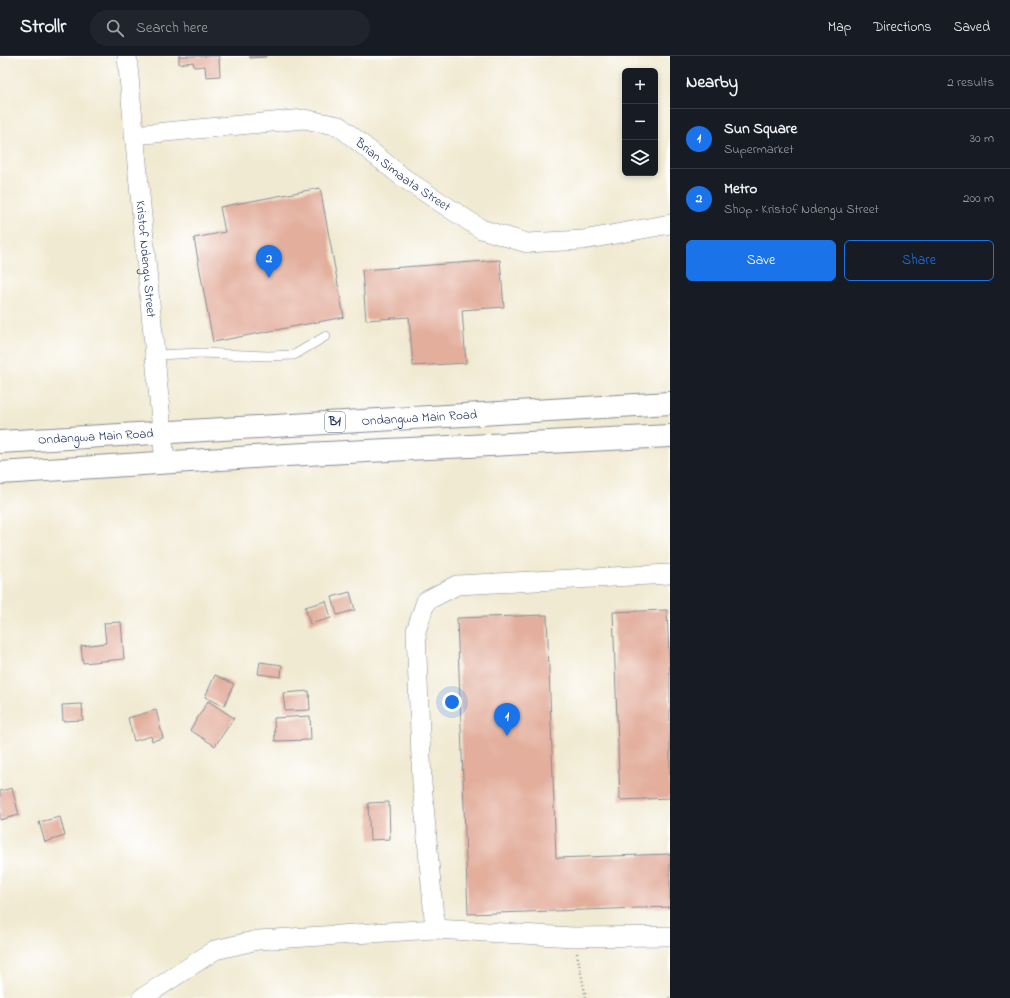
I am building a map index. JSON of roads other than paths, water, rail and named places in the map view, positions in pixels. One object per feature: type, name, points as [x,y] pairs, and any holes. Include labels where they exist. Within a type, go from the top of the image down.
[{"type":"main road","name":"Ondangwa Main Road","points":[[0,442],[670,403]]},
{"type":"main road","points":[[0,473],[670,436]]},
{"type":"street","name":"Kristof Ndengu Street","points":[[127,56],[165,463]]},
{"type":"street","name":"Brian Simaata Street","points":[[134,135],[304,119],[339,126],[405,178],[481,229],[527,243],[583,240],[670,224]]},
{"type":"street","points":[[435,929],[422,783],[416,631],[426,600],[457,585],[670,574]]},
{"type":"street","points":[[142,998],[215,950],[258,940],[435,929],[573,937],[670,936]]},
{"type":"lane","points":[[155,355],[202,353],[268,356],[294,355],[326,336]]},
{"type":"place","name":"Metro","points":[[269,278]]},
{"type":"place","name":"Sun Square","points":[[507,736]]}]
